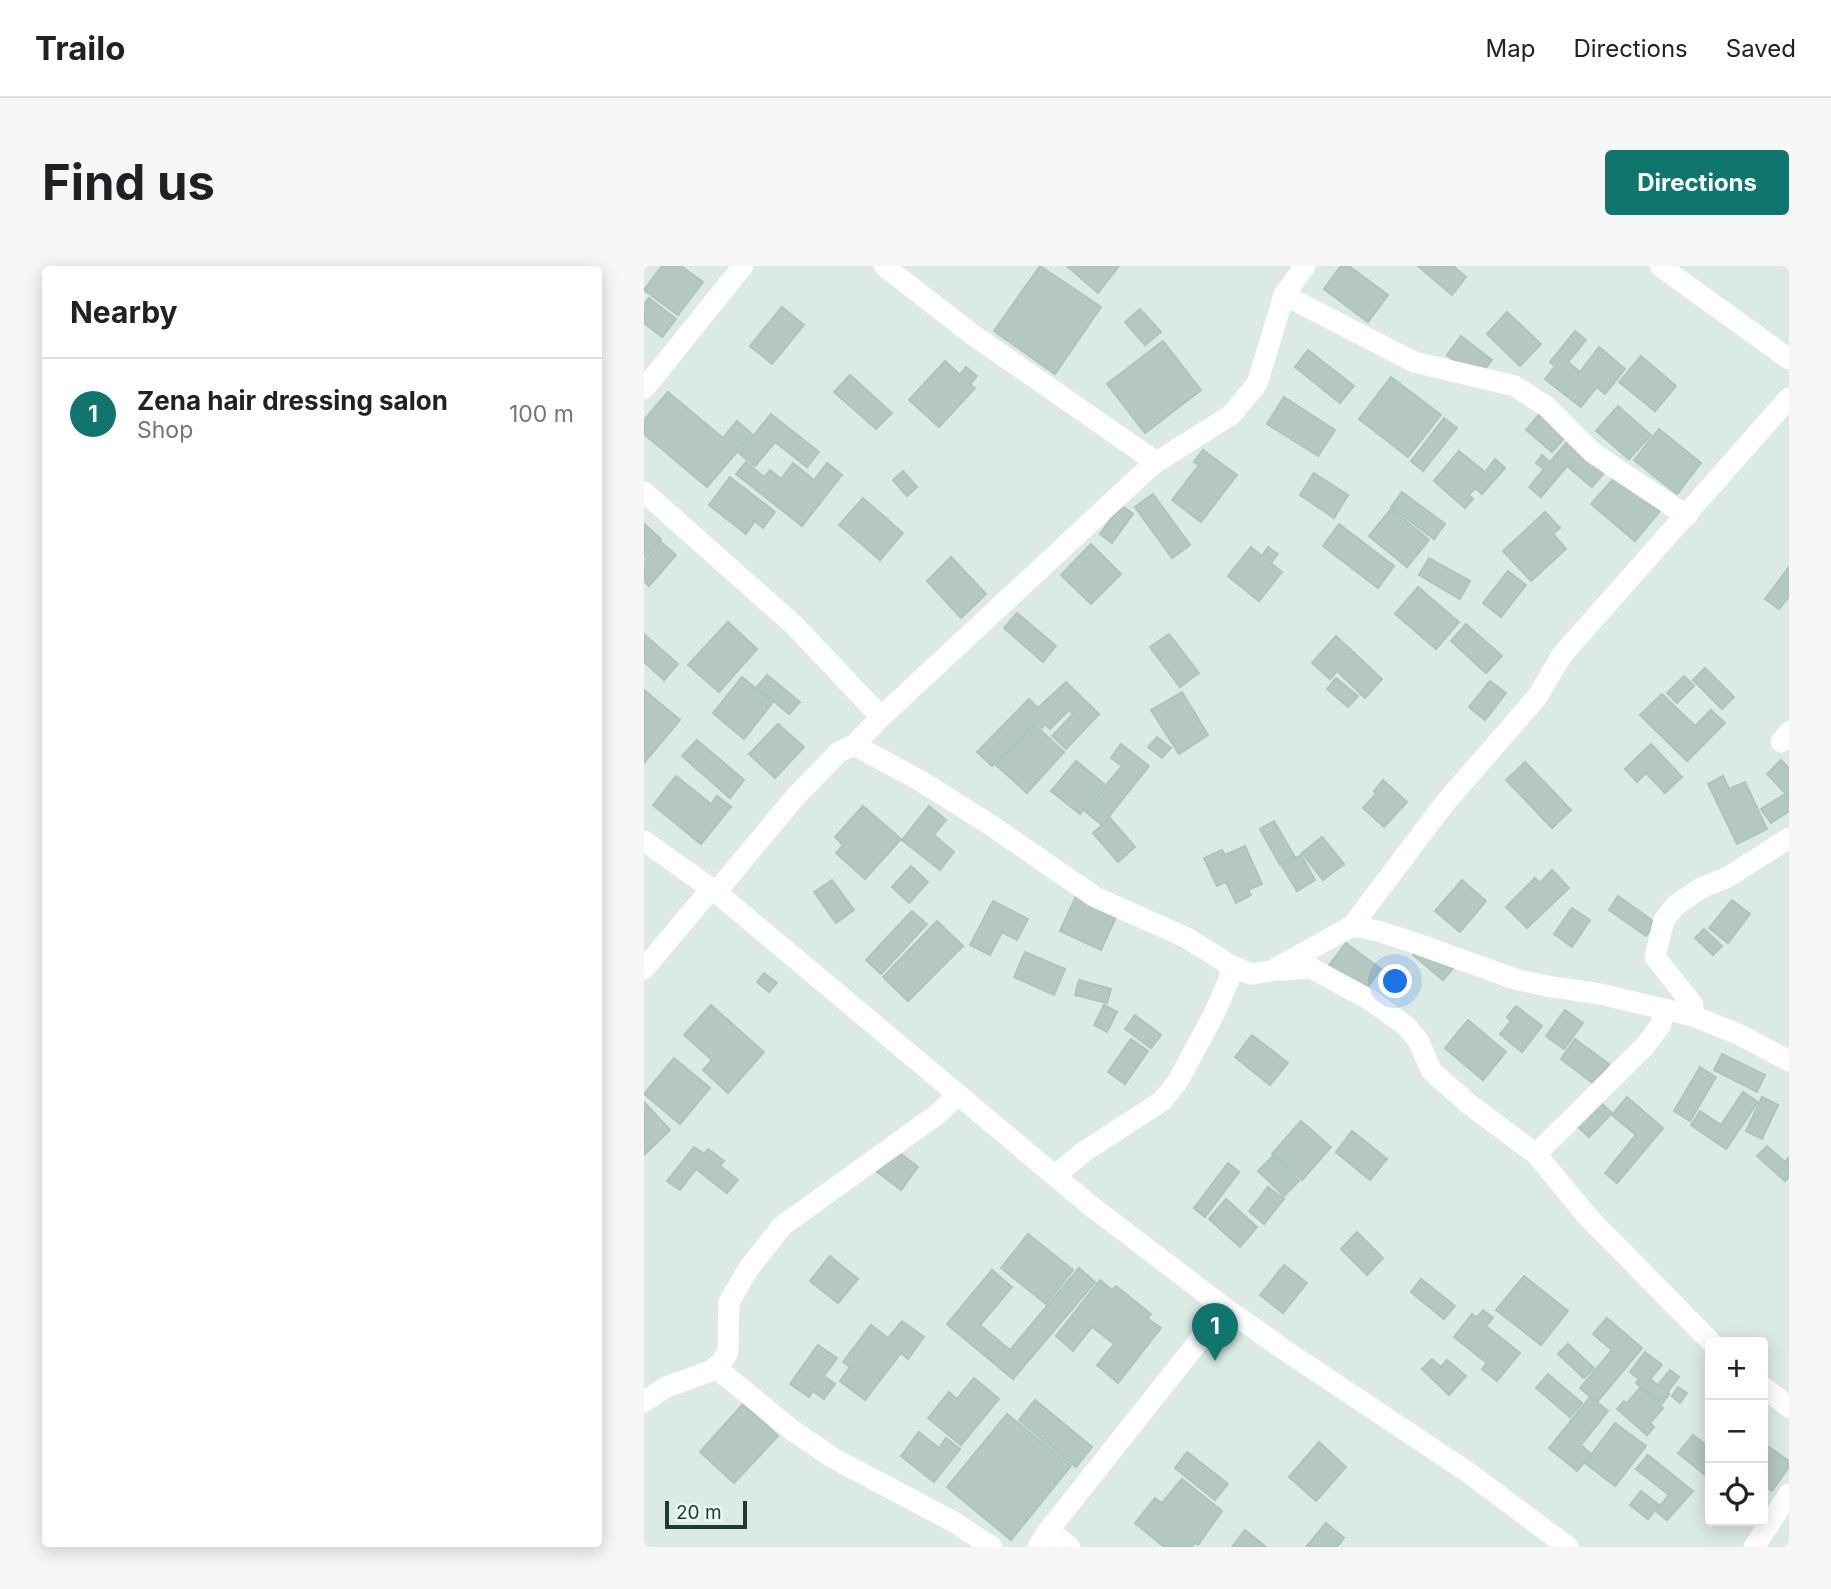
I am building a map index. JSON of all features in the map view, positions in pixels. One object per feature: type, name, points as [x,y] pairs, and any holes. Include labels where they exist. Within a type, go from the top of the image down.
[{"type":"street","points":[[644,389],[743,266]]},
{"type":"street","points":[[884,266],[973,335],[1156,462]]},
{"type":"street","points":[[644,970],[797,795],[839,752],[854,745],[1156,462],[1231,415],[1257,384],[1284,295],[1305,266]]},
{"type":"street","points":[[1660,266],[1789,359]]},
{"type":"street","points":[[1284,295],[1414,362],[1515,386],[1547,407],[1593,453],[1687,516]]},
{"type":"street","points":[[1271,971],[1352,926],[1445,803],[1537,697],[1562,655],[1789,398]]},
{"type":"street","points":[[644,492],[794,625],[881,717]]},
{"type":"street","points":[[854,745],[919,780],[989,824],[1095,897],[1187,938],[1230,965],[1251,974],[1311,968],[1391,1012],[1418,1040],[1431,1070],[1469,1104],[1536,1154],[1588,1217],[1706,1337]]},
{"type":"street","points":[[1693,1016],[1693,1005],[1655,957],[1664,920],[1676,905],[1728,877],[1789,838]]},
{"type":"street","points":[[644,841],[714,891],[1124,1231],[1225,1308],[1469,1473],[1568,1547]]},
{"type":"street","points":[[1352,926],[1378,931],[1516,979],[1600,994],[1693,1016],[1738,1034],[1789,1061]]},
{"type":"street","points":[[1055,1176],[1082,1153],[1162,1101],[1178,1081],[1214,1014],[1230,977],[1230,965]]},
{"type":"street","points":[[1536,1154],[1643,1047],[1660,1026],[1665,1010]]},
{"type":"street","points":[[644,1402],[666,1387],[716,1368],[728,1352],[729,1303],[749,1268],[782,1226],[939,1113],[958,1094]]},
{"type":"street","points":[[1070,1547],[1043,1539],[1225,1308]]},
{"type":"street","points":[[716,1368],[792,1430],[833,1458],[954,1522],[992,1547]]},
{"type":"street","points":[[1768,1391],[1789,1407]]},
{"type":"street","points":[[1754,1547],[1789,1494]]},
{"type":"building","points":[[662,266],[681,266],[703,282],[678,315],[644,290]]},
{"type":"building","points":[[1040,266],[1101,307],[1055,374],[994,331]]},
{"type":"building","points":[[1067,266],[1119,266],[1098,293]]},
{"type":"building","points":[[1341,266],[1349,266],[1388,295],[1368,322],[1324,289]]},
{"type":"building","points":[[1418,266],[1453,266],[1466,277],[1452,295]]},
{"type":"building","points":[[649,298],[676,319],[662,337],[644,323],[644,305]]},
{"type":"building","points":[[782,307],[804,325],[772,364],[750,346]]},
{"type":"building","points":[[1140,309],[1161,332],[1145,345],[1125,322]]},
{"type":"building","points":[[1507,312],[1541,344],[1520,366],[1487,334]]},
{"type":"building","points":[[1575,331],[1586,340],[1568,362],[1580,372],[1599,347],[1625,369],[1605,394],[1597,387],[1581,407],[1545,379],[1555,366],[1550,362]]},
{"type":"building","points":[[1461,336],[1492,360],[1478,378],[1447,355]]},
{"type":"building","points":[[1163,341],[1201,390],[1145,433],[1107,384]]},
{"type":"building","points":[[1308,350],[1354,386],[1340,403],[1295,367]]},
{"type":"building","points":[[1641,356],[1676,386],[1655,411],[1619,382]]},
{"type":"building","points":[[945,361],[960,375],[966,367],[977,376],[970,384],[975,388],[939,427],[909,400]]},
{"type":"building","points":[[850,375],[892,413],[876,429],[834,392]]},
{"type":"building","points":[[1391,377],[1441,415],[1408,457],[1359,419]]},
{"type":"building","points":[[668,392],[723,438],[737,421],[752,434],[707,487],[644,434],[644,420]]},
{"type":"building","points":[[1284,397],[1335,430],[1318,456],[1267,424]]},
{"type":"building","points":[[1618,406],[1651,435],[1629,459],[1596,431]]},
{"type":"building","points":[[1541,412],[1567,435],[1552,452],[1526,430]]},
{"type":"building","points":[[771,414],[819,452],[807,467],[775,442],[755,466],[739,453]]},
{"type":"building","points":[[1444,418],[1457,428],[1423,471],[1411,461]]},
{"type":"building","points":[[1659,429],[1701,463],[1677,494],[1634,460]]},
{"type":"building","points":[[1571,437],[1608,468],[1592,487],[1567,466],[1541,497],[1529,487],[1544,469],[1536,463],[1542,455],[1550,462]]},
{"type":"building","points":[[1203,450],[1237,475],[1201,522],[1172,500],[1199,465],[1194,462]]},
{"type":"building","points":[[1459,451],[1485,472],[1495,459],[1505,468],[1482,494],[1475,488],[1469,495],[1473,499],[1465,508],[1434,481]]},
{"type":"building","points":[[746,462],[764,477],[770,470],[781,479],[793,463],[814,480],[827,463],[842,475],[802,526],[736,474]]},
{"type":"building","points":[[903,471],[917,487],[907,496],[893,480]]},
{"type":"building","points":[[1314,473],[1348,495],[1334,518],[1300,495]]},
{"type":"building","points":[[1617,475],[1660,511],[1635,541],[1591,504]]},
{"type":"building","points":[[730,477],[775,512],[763,528],[755,521],[746,534],[709,505]]},
{"type":"building","points":[[1402,492],[1445,524],[1434,539],[1391,507]]},
{"type":"building","points":[[1153,494],[1190,545],[1172,558],[1135,507]]},
{"type":"building","points":[[863,498],[903,533],[880,560],[839,525]]},
{"type":"building","points":[[1121,505],[1133,514],[1112,543],[1100,534]]},
{"type":"building","points":[[1391,509],[1429,540],[1407,567],[1369,536]]},
{"type":"building","points":[[1545,512],[1560,528],[1553,534],[1566,549],[1531,581],[1503,551]]},
{"type":"building","points":[[644,524],[661,539],[644,558]]},
{"type":"building","points":[[1339,524],[1394,566],[1378,588],[1323,546]]},
{"type":"building","points":[[661,542],[676,555],[649,586],[644,581],[644,562]]},
{"type":"building","points":[[1091,544],[1121,574],[1091,604],[1061,575]]},
{"type":"building","points":[[1251,547],[1262,556],[1268,547],[1278,554],[1271,563],[1282,572],[1259,601],[1228,576]]},
{"type":"building","points":[[951,557],[986,594],[961,618],[927,581]]},
{"type":"building","points":[[1429,558],[1470,581],[1460,599],[1419,575]]},
{"type":"building","points":[[1789,567],[1789,597],[1779,609],[1765,599]]},
{"type":"building","points":[[1508,571],[1526,585],[1501,617],[1483,603]]},
{"type":"building","points":[[1418,587],[1459,622],[1436,649],[1395,614]]},
{"type":"building","points":[[1017,613],[1056,646],[1043,662],[1004,628]]},
{"type":"building","points":[[728,622],[757,649],[719,692],[688,665]]},
{"type":"building","points":[[1466,624],[1502,656],[1486,673],[1451,641]]},
{"type":"building","points":[[644,634],[678,664],[664,680],[644,662]]},
{"type":"building","points":[[1169,634],[1199,673],[1180,687],[1150,647]]},
{"type":"building","points":[[1336,636],[1382,679],[1365,698],[1337,671],[1330,679],[1312,663]]},
{"type":"building","points":[[1705,668],[1734,697],[1722,709],[1693,680]]},
{"type":"building","points":[[767,675],[800,702],[789,714],[757,687]]},
{"type":"building","points":[[1684,676],[1694,686],[1677,703],[1667,693]]},
{"type":"building","points":[[742,677],[773,702],[744,739],[713,713]]},
{"type":"building","points":[[1336,678],[1358,696],[1348,707],[1327,689]]},
{"type":"building","points":[[1490,681],[1506,693],[1485,720],[1469,707]]},
{"type":"building","points":[[1066,682],[1099,714],[1066,749],[1052,736],[1073,714],[1069,710],[1050,729],[1045,724],[1042,728],[1035,722],[992,766],[977,752],[1029,699],[1038,708]]},
{"type":"building","points":[[644,690],[680,720],[644,763]]},
{"type":"building","points":[[1182,692],[1208,735],[1179,754],[1151,710]]},
{"type":"building","points":[[1662,694],[1695,726],[1711,710],[1725,723],[1687,761],[1640,715]]},
{"type":"building","points":[[778,724],[804,747],[775,778],[749,754]]},
{"type":"building","points":[[1034,724],[1064,752],[1027,793],[996,765]]},
{"type":"building","points":[[1157,737],[1171,748],[1162,758],[1148,747]]},
{"type":"building","points":[[697,740],[744,780],[730,798],[682,756]]},
{"type":"building","points":[[1121,744],[1149,766],[1102,825],[1085,811],[1122,766],[1111,758]]},
{"type":"building","points":[[1651,744],[1682,777],[1665,793],[1646,773],[1637,782],[1625,769]]},
{"type":"building","points":[[1781,760],[1789,768],[1789,797],[1767,774]]},
{"type":"building","points":[[1076,761],[1104,784],[1080,814],[1051,791]]},
{"type":"building","points":[[1525,762],[1571,810],[1552,828],[1506,780]]},
{"type":"building","points":[[676,776],[711,804],[717,796],[731,807],[701,844],[653,805]]},
{"type":"building","points":[[1723,776],[1729,789],[1745,782],[1767,829],[1737,844],[1708,784]]},
{"type":"building","points":[[1383,780],[1407,802],[1384,827],[1363,808],[1376,794],[1374,791]]},
{"type":"building","points":[[1785,794],[1789,800],[1789,811],[1771,823],[1761,809]]},
{"type":"building","points":[[863,806],[901,839],[865,879],[836,853],[843,845],[835,837]]},
{"type":"building","points":[[929,806],[946,820],[934,835],[954,852],[940,870],[902,840]]},
{"type":"building","points":[[1110,818],[1135,847],[1118,862],[1093,833]]},
{"type":"building","points":[[1274,821],[1295,857],[1280,865],[1260,829]]},
{"type":"building","points":[[1322,837],[1344,864],[1323,880],[1302,853]]},
{"type":"building","points":[[1245,846],[1262,884],[1248,890],[1251,895],[1236,903],[1226,882],[1217,886],[1204,858],[1222,850],[1225,855]]},
{"type":"building","points":[[1301,855],[1315,880],[1297,891],[1282,866]]},
{"type":"building","points":[[911,866],[928,882],[909,903],[892,887]]},
{"type":"building","points":[[1552,870],[1569,888],[1527,928],[1506,907],[1535,878],[1540,883]]},
{"type":"building","points":[[832,880],[854,910],[836,923],[814,892]]},
{"type":"building","points":[[1462,880],[1486,901],[1460,932],[1435,911]]},
{"type":"building","points":[[1076,896],[1117,915],[1101,950],[1060,931]]},
{"type":"building","points":[[1618,896],[1656,923],[1646,936],[1609,910]]},
{"type":"building","points":[[1732,900],[1750,914],[1728,943],[1709,928]]},
{"type":"building","points":[[993,901],[1028,919],[1017,940],[1002,932],[990,955],[970,945]]},
{"type":"building","points":[[1572,908],[1590,920],[1572,947],[1554,934]]},
{"type":"building","points":[[912,911],[927,924],[881,974],[866,960]]},
{"type":"building","points":[[937,921],[963,946],[908,1001],[883,977]]},
{"type":"building","points":[[1704,929],[1722,946],[1713,955],[1695,938]]},
{"type":"building","points":[[1425,941],[1455,966],[1443,980],[1413,955]]},
{"type":"building","points":[[1346,943],[1381,969],[1362,994],[1327,968]]},
{"type":"building","points":[[1025,952],[1065,969],[1054,995],[1014,977]]},
{"type":"building","points":[[764,973],[777,983],[769,992],[757,982]]},
{"type":"building","points":[[1079,980],[1111,989],[1107,1003],[1075,995]]},
{"type":"building","points":[[711,1005],[764,1052],[728,1093],[703,1070],[712,1060],[684,1035]]},
{"type":"building","points":[[1104,1005],[1117,1012],[1107,1032],[1094,1025]]},
{"type":"building","points":[[1516,1006],[1542,1026],[1522,1052],[1500,1034],[1511,1021],[1507,1017]]},
{"type":"building","points":[[1565,1010],[1583,1023],[1564,1049],[1546,1036]]},
{"type":"building","points":[[1135,1015],[1161,1035],[1151,1048],[1125,1029]]},
{"type":"building","points":[[1468,1020],[1506,1052],[1483,1080],[1445,1048]]},
{"type":"building","points":[[1252,1035],[1288,1063],[1270,1085],[1235,1057]]},
{"type":"building","points":[[1131,1039],[1148,1051],[1125,1084],[1108,1072]]},
{"type":"building","points":[[1575,1039],[1609,1064],[1594,1084],[1561,1059]]},
{"type":"building","points":[[1722,1054],[1765,1075],[1757,1092],[1714,1070]]},
{"type":"building","points":[[674,1058],[710,1088],[680,1124],[644,1094]]},
{"type":"building","points":[[1700,1067],[1716,1077],[1690,1121],[1674,1111]]},
{"type":"building","points":[[1743,1092],[1758,1102],[1726,1149],[1691,1125],[1700,1111],[1721,1125]]},
{"type":"building","points":[[1627,1097],[1663,1128],[1617,1183],[1605,1173],[1636,1135],[1612,1115]]},
{"type":"building","points":[[1762,1097],[1778,1105],[1762,1139],[1746,1131]]},
{"type":"building","points":[[1598,1100],[1612,1113],[1589,1137],[1575,1124]]},
{"type":"building","points":[[644,1102],[670,1130],[644,1155]]},
{"type":"building","points":[[1301,1121],[1331,1147],[1302,1180],[1272,1154]]},
{"type":"building","points":[[1352,1131],[1387,1159],[1370,1180],[1336,1152]]},
{"type":"building","points":[[884,1141],[918,1167],[901,1190],[867,1164]]},
{"type":"building","points":[[1767,1146],[1785,1162],[1789,1157],[1789,1177],[1785,1181],[1757,1156]]},
{"type":"building","points":[[694,1147],[704,1154],[708,1149],[724,1161],[720,1166],[738,1180],[727,1193],[696,1169],[680,1190],[667,1181]]},
{"type":"building","points":[[1273,1156],[1299,1181],[1284,1196],[1258,1171]]},
{"type":"building","points":[[1228,1163],[1239,1172],[1205,1217],[1194,1208]]},
{"type":"building","points":[[1268,1187],[1284,1199],[1264,1224],[1249,1211]]},
{"type":"building","points":[[1226,1199],[1257,1227],[1240,1247],[1209,1219]]},
{"type":"building","points":[[1357,1232],[1383,1258],[1367,1275],[1341,1249]]},
{"type":"building","points":[[1028,1234],[1073,1270],[1046,1304],[1001,1268]]},
{"type":"building","points":[[830,1256],[858,1279],[838,1303],[810,1281]]},
{"type":"building","points":[[1284,1265],[1307,1283],[1283,1313],[1260,1295]]},
{"type":"building","points":[[1079,1268],[1095,1282],[1013,1379],[947,1324],[992,1270],[1012,1287],[980,1325],[1010,1350]]},
{"type":"building","points":[[1524,1276],[1568,1311],[1541,1345],[1496,1310]]},
{"type":"building","points":[[1421,1279],[1455,1306],[1444,1319],[1411,1292]]},
{"type":"building","points":[[1100,1280],[1112,1290],[1116,1286],[1151,1314],[1147,1318],[1161,1328],[1118,1383],[1097,1365],[1114,1344],[1092,1327],[1073,1351],[1056,1336]]},
{"type":"building","points":[[1483,1310],[1493,1318],[1486,1326],[1520,1353],[1497,1381],[1482,1369],[1487,1363],[1454,1337],[1472,1314],[1477,1318]]},
{"type":"building","points":[[1607,1318],[1642,1348],[1597,1402],[1580,1388],[1612,1350],[1593,1334]]},
{"type":"building","points":[[902,1321],[924,1337],[908,1359],[901,1353],[865,1400],[840,1381],[850,1367],[843,1362],[871,1325],[888,1338]]},
{"type":"building","points":[[1568,1344],[1594,1368],[1584,1378],[1558,1354]]},
{"type":"building","points":[[818,1345],[837,1358],[824,1376],[835,1384],[824,1399],[813,1391],[809,1397],[790,1384]]},
{"type":"building","points":[[1645,1352],[1662,1365],[1650,1379],[1658,1385],[1670,1370],[1679,1377],[1662,1404],[1636,1383],[1639,1379],[1630,1372]]},
{"type":"building","points":[[1432,1359],[1441,1367],[1447,1360],[1466,1376],[1449,1395],[1422,1369]]},
{"type":"building","points":[[1548,1374],[1582,1403],[1570,1417],[1536,1388]]},
{"type":"building","points":[[974,1378],[999,1399],[961,1445],[928,1418],[949,1392],[957,1399]]},
{"type":"building","points":[[1678,1387],[1687,1393],[1680,1403],[1672,1396]]},
{"type":"building","points":[[1640,1388],[1663,1408],[1650,1423],[1654,1427],[1647,1435],[1617,1409],[1624,1401],[1627,1403]]},
{"type":"building","points":[[1590,1397],[1608,1411],[1581,1445],[1591,1454],[1577,1471],[1549,1448]]},
{"type":"building","points":[[1035,1400],[1092,1447],[1076,1467],[1019,1420]]},
{"type":"building","points":[[743,1404],[778,1436],[734,1483],[700,1452]]},
{"type":"building","points":[[1007,1414],[1071,1466],[1011,1540],[947,1487]]},
{"type":"building","points":[[1615,1423],[1646,1446],[1615,1486],[1585,1463]]},
{"type":"building","points":[[919,1432],[939,1448],[946,1438],[960,1449],[934,1482],[901,1456]]},
{"type":"building","points":[[1693,1435],[1705,1444],[1705,1475],[1678,1453]]},
{"type":"building","points":[[1319,1442],[1346,1467],[1316,1501],[1289,1477]]},
{"type":"building","points":[[1768,1446],[1789,1461],[1789,1467],[1772,1491],[1768,1488]]},
{"type":"building","points":[[1187,1452],[1228,1484],[1215,1500],[1175,1468]]},
{"type":"building","points":[[1648,1455],[1693,1491],[1667,1520],[1656,1511],[1669,1495],[1636,1469]]},
{"type":"building","points":[[1182,1479],[1222,1511],[1198,1545],[1195,1543],[1192,1547],[1164,1547],[1135,1523],[1155,1498],[1162,1503]]},
{"type":"building","points":[[1641,1491],[1659,1505],[1648,1519],[1630,1505]]},
{"type":"building","points":[[1326,1523],[1344,1538],[1337,1547],[1306,1547]]},
{"type":"building","points":[[1245,1530],[1266,1547],[1232,1547]]},
{"type":"place","name":"Zena hair dressing salon","points":[[1215,1361]]}]
